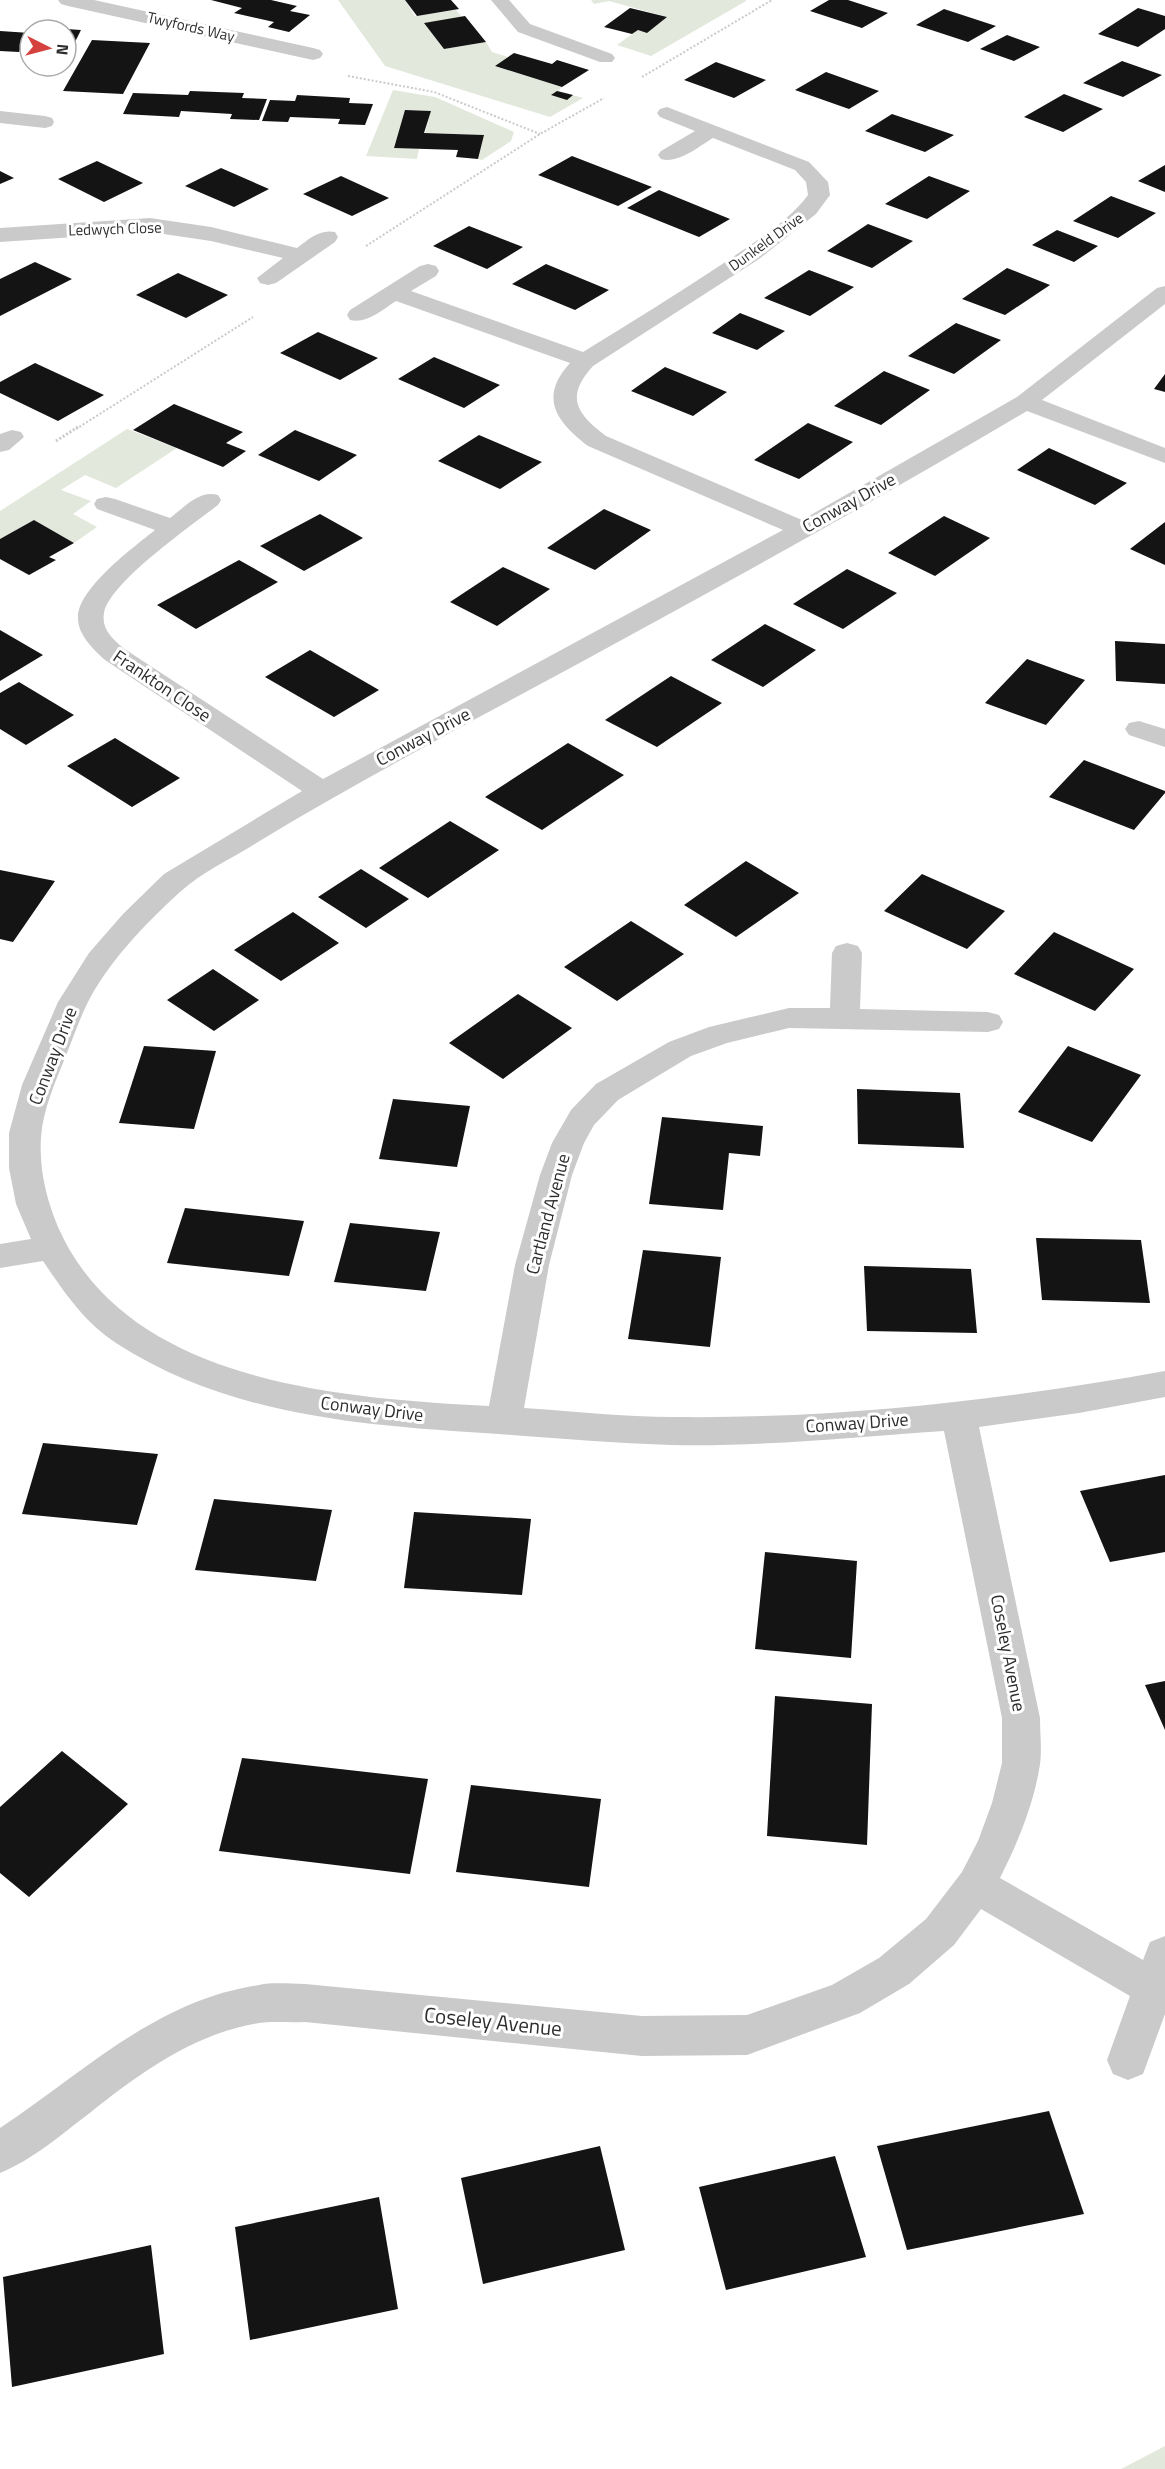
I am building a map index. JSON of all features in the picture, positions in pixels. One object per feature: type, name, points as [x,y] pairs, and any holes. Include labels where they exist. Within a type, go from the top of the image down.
[{"type":"street","name":"Twyfords Way","points":[[68,0],[313,54]]},
{"type":"street","name":"Dunkeld Drive","points":[[667,114],[801,166],[814,176],[820,188],[819,197],[802,216],[764,245],[693,294],[585,361],[567,384],[563,401],[568,416],[579,428],[597,441],[802,529]]},
{"type":"street","points":[[668,155],[712,130]]},
{"type":"street","name":"Ledwych Close","points":[[0,235],[150,225],[211,234],[300,255]]},
{"type":"street","points":[[268,278],[327,237]]},
{"type":"street","points":[[358,315],[428,271]]},
{"type":"street","name":"Conway Drive","points":[[1165,292],[1025,402],[920,464],[647,616],[322,791],[174,881],[133,921],[107,952],[73,1002],[38,1085],[25,1133],[25,1168],[32,1204],[51,1248],[90,1302],[126,1333],[182,1363],[239,1386],[299,1400],[389,1414],[672,1431],[768,1429],[958,1416],[1079,1400],[1165,1384]]},
{"type":"street","points":[[394,293],[585,361]]},
{"type":"street","points":[[1025,402],[1165,456]]},
{"type":"street","name":"Frankton Close","points":[[209,500],[114,578],[99,595],[91,612],[92,629],[101,643],[114,654],[322,791]]},
{"type":"street","points":[[106,504],[175,528]]},
{"type":"street","points":[[1139,729],[1165,739]]},
{"type":"street","points":[[845,1017],[847,953]]},
{"type":"street","name":"Cartland Avenue","points":[[504,1421],[532,1265],[556,1175],[568,1143],[582,1118],[607,1092],[680,1049],[720,1034],[789,1018],[845,1017],[988,1022]]},
{"type":"street","points":[[0,1256],[51,1248]]},
{"type":"street","name":"Coseley Avenue","points":[[0,2152],[31,2134],[103,2077],[147,2047],[223,2012],[261,2004],[305,2003],[642,2036],[747,2035],[845,1999],[894,1971],[940,1932],[976,1885],[996,1845],[1012,1803],[1021,1763],[1021,1718],[1013,1673],[958,1416]]},
{"type":"street","points":[[976,1885],[1159,1972],[1128,2060]]},
{"type":"lane","points":[[500,0],[524,28],[606,58]]},
{"type":"lane","points":[[0,117],[45,122]]},
{"type":"path","points":[[642,77],[772,0]]},
{"type":"path","points":[[313,54],[339,75],[434,92],[540,134]]},
{"type":"path","points":[[357,252],[540,134],[611,94]]},
{"type":"path","points":[[56,442],[258,314]]},
{"type":"shaded area","points":[[338,0],[405,0],[415,16],[456,10],[462,17],[425,23],[444,49],[486,42],[492,52],[508,57],[495,66],[562,87],[558,91],[583,98],[550,117],[385,66]]},
{"type":"shaded area","points":[[591,0],[746,1],[651,56],[617,45],[638,30],[647,32],[667,17],[609,1],[594,4]]},
{"type":"shaded area","points":[[393,90],[435,97],[514,132],[511,141],[482,160],[478,159],[484,135],[425,133],[431,111],[406,110],[394,147],[419,149],[417,159],[366,156]]},
{"type":"shaded area","points":[[127,429],[177,448],[116,488],[85,475],[61,490],[91,501],[73,514],[97,527],[74,543],[34,520],[0,539],[0,511]]},
{"type":"shaded area","points":[[1165,2446],[1165,2469],[1121,2469]]},
{"type":"building","points":[[211,0],[271,0],[297,6],[290,11],[310,15],[289,32],[268,27],[274,22],[234,13],[242,8]]},
{"type":"building","points":[[405,0],[451,0],[459,9],[417,16]]},
{"type":"building","points":[[829,0],[848,0],[888,13],[862,28],[810,11]]},
{"type":"building","points":[[630,8],[667,17],[647,33],[638,30],[632,34],[604,27]]},
{"type":"building","points":[[1138,8],[1165,16],[1165,29],[1138,47],[1098,34]]},
{"type":"building","points":[[944,9],[996,26],[968,42],[916,25]]},
{"type":"building","points":[[465,16],[486,42],[444,49],[424,23]]},
{"type":"building","points":[[0,31],[18,32],[18,52],[0,51]]},
{"type":"building","points":[[1007,35],[1040,47],[1014,61],[980,49]]},
{"type":"building","points":[[92,40],[150,43],[123,94],[63,91],[70,78],[78,78],[78,65]]},
{"type":"building","points":[[514,53],[552,64],[557,60],[589,70],[562,87],[495,66]]},
{"type":"building","points":[[1122,61],[1162,75],[1123,97],[1083,83]]},
{"type":"building","points":[[716,62],[766,80],[734,98],[684,80]]},
{"type":"building","points":[[826,72],[879,91],[849,109],[795,90]]},
{"type":"building","points":[[190,91],[244,93],[242,98],[267,99],[259,120],[230,119],[232,114],[181,111],[179,117],[123,114],[133,93],[188,95]]},
{"type":"building","points":[[557,91],[573,95],[567,100],[551,95]]},
{"type":"building","points":[[1064,94],[1103,109],[1063,132],[1024,117]]},
{"type":"building","points":[[297,95],[350,98],[349,103],[373,104],[365,125],[338,124],[340,119],[290,117],[288,122],[262,121],[270,100],[295,101]]},
{"type":"building","points":[[405,110],[431,111],[424,133],[484,135],[478,159],[456,157],[458,150],[394,148]]},
{"type":"building","points":[[892,114],[954,135],[925,152],[865,131]]},
{"type":"building","points":[[572,156],[652,187],[618,206],[538,175]]},
{"type":"building","points":[[97,161],[143,183],[104,202],[58,179]]},
{"type":"building","points":[[1165,165],[1165,192],[1138,181]]},
{"type":"building","points":[[221,168],[269,189],[234,207],[185,186]]},
{"type":"building","points":[[0,171],[14,178],[0,184]]},
{"type":"building","points":[[341,176],[389,198],[352,216],[303,194]]},
{"type":"building","points":[[929,176],[970,191],[927,219],[885,204]]},
{"type":"building","points":[[659,190],[730,219],[699,237],[627,208]]},
{"type":"building","points":[[1111,196],[1156,213],[1118,238],[1073,221]]},
{"type":"building","points":[[868,224],[913,241],[872,268],[827,251]]},
{"type":"building","points":[[469,226],[523,247],[487,269],[433,246]]},
{"type":"building","points":[[1057,230],[1098,246],[1074,262],[1032,245]]},
{"type":"building","points":[[35,262],[72,279],[0,316],[0,279]]},
{"type":"building","points":[[546,264],[609,290],[575,310],[512,284]]},
{"type":"building","points":[[1007,268],[1050,285],[1005,315],[962,299]]},
{"type":"building","points":[[809,270],[854,287],[810,316],[764,298]]},
{"type":"building","points":[[178,273],[228,295],[186,318],[136,295]]},
{"type":"building","points":[[740,313],[785,331],[757,350],[712,333]]},
{"type":"building","points":[[956,323],[1001,340],[954,374],[908,356]]},
{"type":"building","points":[[318,332],[378,358],[340,380],[280,353]]},
{"type":"building","points":[[434,357],[500,385],[464,408],[398,379]]},
{"type":"building","points":[[35,363],[104,395],[58,421],[0,393],[0,382]]},
{"type":"building","points":[[665,367],[727,392],[693,416],[631,391]]},
{"type":"building","points":[[884,371],[930,390],[881,425],[834,406]]},
{"type":"building","points":[[1165,374],[1165,392],[1154,389]]},
{"type":"building","points":[[174,404],[243,432],[226,443],[246,451],[223,467],[133,430]]},
{"type":"building","points":[[808,423],[853,442],[799,479],[754,460]]},
{"type":"building","points":[[295,430],[357,455],[319,481],[258,455]]},
{"type":"building","points":[[479,435],[542,462],[500,489],[438,461]]},
{"type":"building","points":[[1049,448],[1127,483],[1095,505],[1017,470]]},
{"type":"building","points":[[604,509],[651,530],[595,570],[547,548]]},
{"type":"building","points":[[320,514],[363,538],[304,571],[260,546]]},
{"type":"building","points":[[944,516],[990,538],[935,576],[888,553]]},
{"type":"building","points":[[34,520],[74,543],[49,557],[56,560],[29,575],[0,559],[0,539]]},
{"type":"building","points":[[1165,522],[1165,565],[1130,549]]},
{"type":"building","points":[[239,560],[278,582],[196,629],[157,605]]},
{"type":"building","points":[[503,567],[550,589],[497,626],[450,602]]},
{"type":"building","points":[[847,569],[897,593],[843,629],[793,604]]},
{"type":"building","points":[[765,624],[816,650],[763,687],[711,660]]},
{"type":"building","points":[[0,630],[43,655],[0,681]]},
{"type":"building","points":[[1115,641],[1165,644],[1165,684],[1116,681]]},
{"type":"building","points":[[310,650],[379,690],[334,717],[265,677]]},
{"type":"building","points":[[1027,659],[1085,680],[1046,725],[985,703]]},
{"type":"building","points":[[671,676],[722,703],[657,747],[605,720]]},
{"type":"building","points":[[19,682],[74,715],[26,745],[0,729],[0,693]]},
{"type":"building","points":[[115,738],[180,778],[132,807],[67,766]]},
{"type":"building","points":[[568,743],[624,775],[542,830],[485,797]]},
{"type":"building","points":[[1084,760],[1165,791],[1165,793],[1134,830],[1049,797]]},
{"type":"building","points":[[450,821],[499,850],[428,898],[379,868]]},
{"type":"building","points":[[746,861],[799,893],[736,937],[684,905]]},
{"type":"building","points":[[361,869],[409,899],[366,928],[318,897]]},
{"type":"building","points":[[0,870],[55,881],[13,942],[0,939]]},
{"type":"building","points":[[922,874],[1005,911],[967,949],[884,911]]},
{"type":"building","points":[[293,912],[339,943],[281,981],[234,950]]},
{"type":"building","points":[[631,921],[684,954],[617,1001],[564,967]]},
{"type":"building","points":[[1054,932],[1134,969],[1095,1011],[1014,974]]},
{"type":"building","points":[[213,969],[259,1000],[214,1031],[167,1000]]},
{"type":"building","points":[[518,994],[572,1028],[503,1079],[449,1043]]},
{"type":"building","points":[[144,1046],[216,1051],[194,1129],[119,1123]]},
{"type":"building","points":[[1068,1046],[1141,1075],[1092,1142],[1018,1112]]},
{"type":"building","points":[[857,1089],[960,1093],[964,1148],[858,1144]]},
{"type":"building","points":[[393,1099],[470,1106],[457,1167],[379,1159]]},
{"type":"building","points":[[662,1117],[763,1126],[760,1156],[729,1153],[723,1210],[649,1204]]},
{"type":"building","points":[[185,1208],[304,1221],[289,1276],[167,1263]]},
{"type":"building","points":[[350,1223],[440,1232],[426,1291],[334,1282]]},
{"type":"building","points":[[1036,1238],[1141,1240],[1150,1303],[1042,1300]]},
{"type":"building","points":[[643,1250],[721,1257],[710,1347],[628,1339]]},
{"type":"building","points":[[864,1266],[971,1269],[977,1333],[867,1331]]},
{"type":"building","points":[[43,1443],[158,1454],[137,1525],[22,1514]]},
{"type":"building","points":[[1165,1475],[1165,1552],[1110,1562],[1080,1491]]},
{"type":"building","points":[[214,1499],[332,1510],[316,1581],[195,1570]]},
{"type":"building","points":[[414,1512],[531,1519],[522,1595],[404,1588]]},
{"type":"building","points":[[765,1552],[857,1561],[851,1658],[755,1649]]},
{"type":"building","points":[[1165,1681],[1165,1730],[1145,1685]]},
{"type":"building","points":[[775,1696],[872,1704],[867,1845],[767,1836]]},
{"type":"building","points":[[62,1751],[128,1804],[29,1897],[0,1873],[0,1807]]},
{"type":"building","points":[[242,1758],[428,1779],[410,1874],[219,1851]]},
{"type":"building","points":[[471,1785],[601,1799],[589,1887],[456,1872]]},
{"type":"building","points":[[1049,2111],[1084,2214],[907,2250],[877,2146]]},
{"type":"building","points":[[600,2146],[625,2250],[483,2284],[461,2178]]},
{"type":"building","points":[[835,2156],[866,2257],[726,2290],[699,2187]]},
{"type":"building","points":[[379,2197],[398,2309],[250,2340],[235,2227]]},
{"type":"building","points":[[151,2245],[164,2354],[12,2387],[3,2277]]}]
